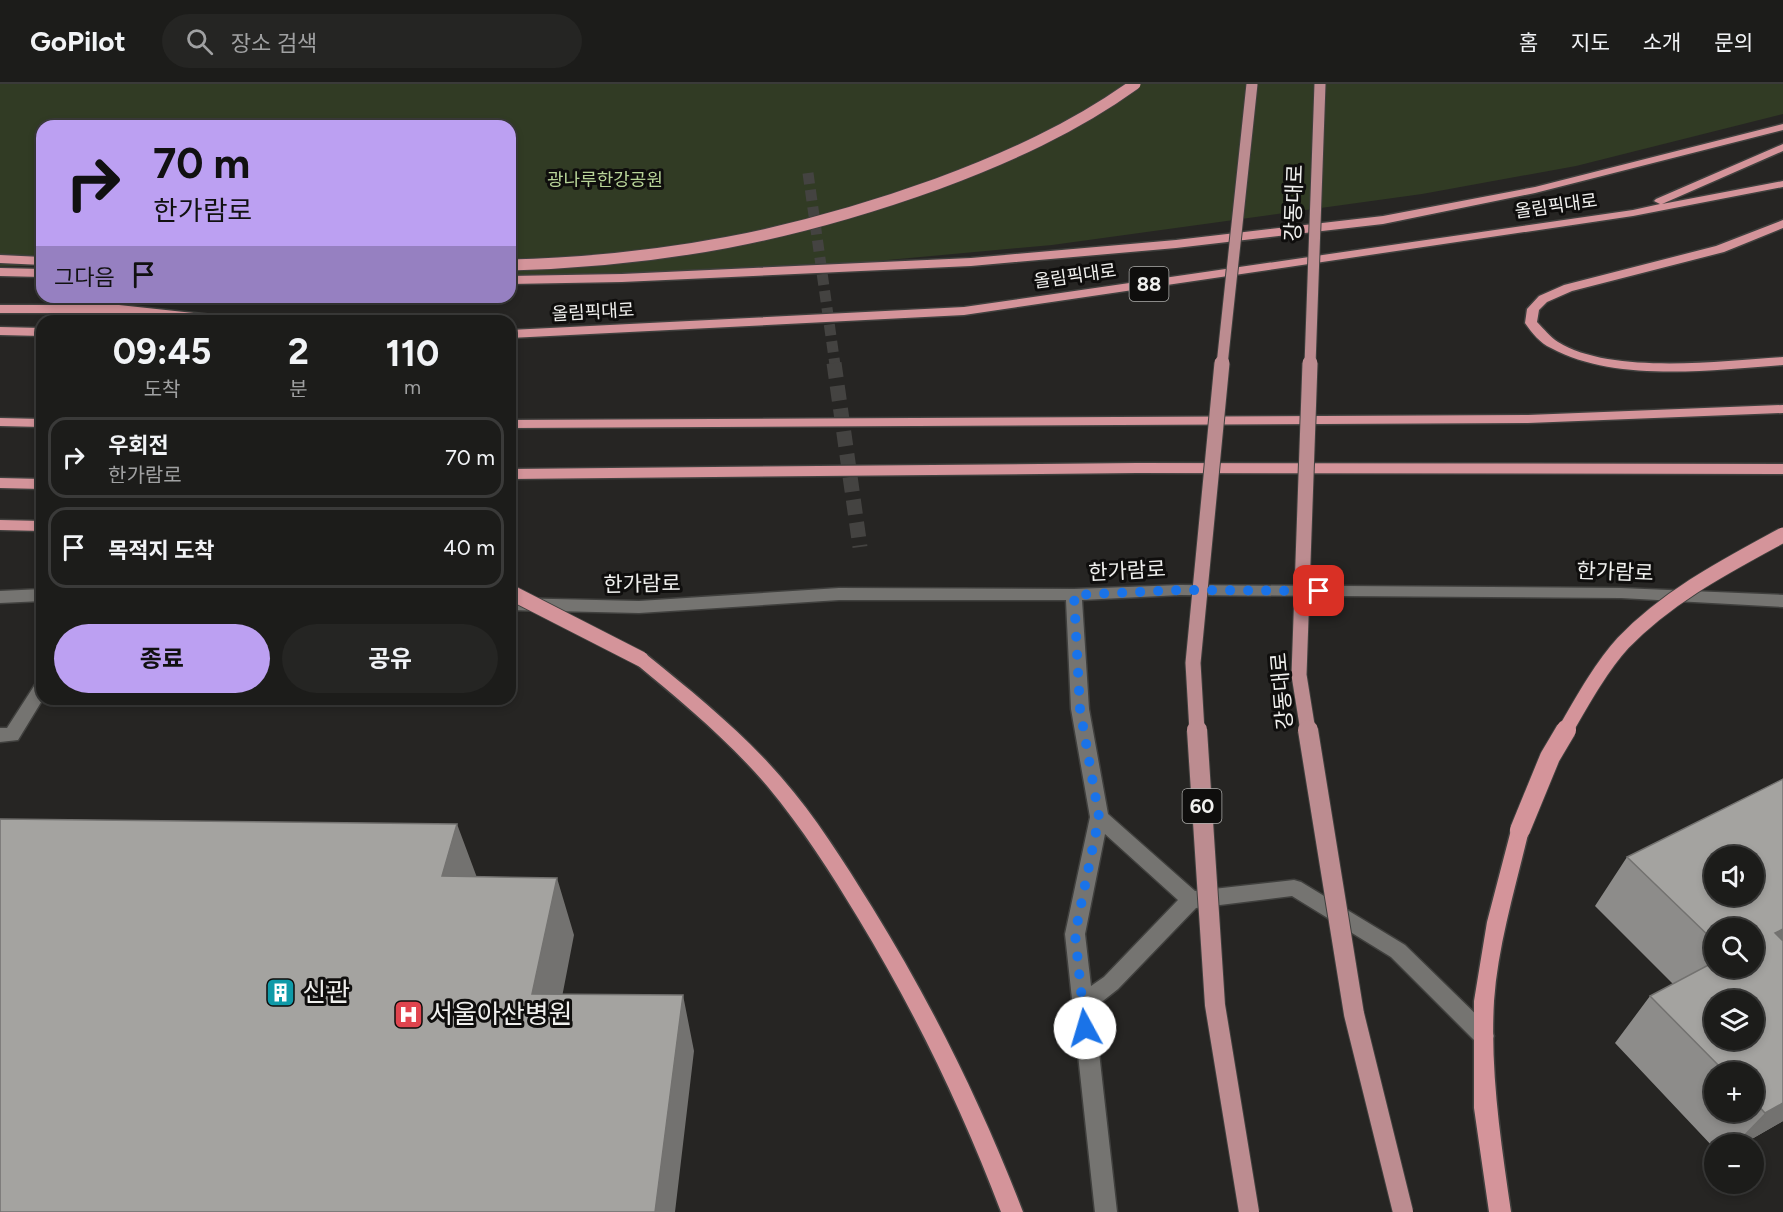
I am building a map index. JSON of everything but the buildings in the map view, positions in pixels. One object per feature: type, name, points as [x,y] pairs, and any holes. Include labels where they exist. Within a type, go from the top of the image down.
[{"type":"highway","points":[[516,265],[569,264],[663,254],[769,234],[829,218],[940,182],[1015,153],[1087,117],[1135,84]]},
{"type":"highway","points":[[516,280],[622,278],[971,262],[1176,244],[1383,220],[1535,190],[1783,127]]},
{"type":"highway","points":[[1633,213],[1783,147]]},
{"type":"highway","name":"올림픽대로","points":[[516,334],[964,311],[1633,213],[1783,184]]},
{"type":"highway","points":[[1783,224],[1720,249],[1568,288],[1544,298],[1533,309],[1531,322],[1541,335],[1557,347],[1578,356],[1601,360],[1646,365],[1699,366],[1783,361]]},
{"type":"highway","points":[[0,259],[36,261]]},
{"type":"highway","points":[[0,272],[36,273]]},
{"type":"highway","points":[[516,272],[622,278]]},
{"type":"highway","points":[[0,309],[119,309],[175,315]]},
{"type":"highway","points":[[0,331],[36,332]]},
{"type":"highway","points":[[516,424],[1516,420],[1783,409]]},
{"type":"highway","points":[[0,422],[36,423]]},
{"type":"highway","points":[[516,474],[1137,468],[1783,469]]},
{"type":"highway","points":[[0,483],[36,484]]},
{"type":"highway","points":[[0,525],[36,526]]},
{"type":"highway","points":[[1500,1212],[1485,1108],[1484,1001],[1497,922],[1520,830],[1550,757],[1585,697],[1622,644],[1670,601],[1726,566],[1783,535]]},
{"type":"highway","points":[[516,595],[641,659],[706,712],[760,766],[801,816],[843,876],[896,962],[944,1053],[992,1158],[1012,1212]]},
{"type":"main road","name":"60","points":[[1249,1212],[1215,1005],[1193,663],[1218,398],[1252,84]]},
{"type":"main road","name":"강동대로","points":[[1320,84],[1299,675],[1354,1014],[1403,1212]]},
{"type":"street","name":"한가람로","points":[[516,604],[639,607],[839,594],[1074,595],[1180,590],[1621,592],[1783,601]]},
{"type":"street","points":[[1074,595],[1080,709],[1099,817],[1075,934],[1106,1212]]},
{"type":"street","points":[[0,597],[36,596]]},
{"type":"street","points":[[0,735],[12,735],[36,697]]},
{"type":"street","points":[[1099,817],[1191,900]]},
{"type":"street","points":[[1082,1005],[1111,983],[1191,900],[1294,888],[1398,951],[1484,1036]]},
{"type":"green space","name":"광나루한강공원","points":[[0,84],[1783,84],[1783,114],[1576,166],[1422,194],[1052,245],[778,270],[516,277],[516,120],[36,120],[36,266],[0,266]]},
{"type":"tunnel","points":[[808,173],[835,365]]},
{"type":"tunnel","points":[[834,363],[860,547]]},
{"type":"place","name":"신관","points":[[281,992]]},
{"type":"place","name":"서울아산병원","points":[[408,1014]]},
{"type":"route","points":[[1085,1028],[1075,934],[1099,817],[1080,709],[1074,595],[1180,590],[1319,591]]}]
